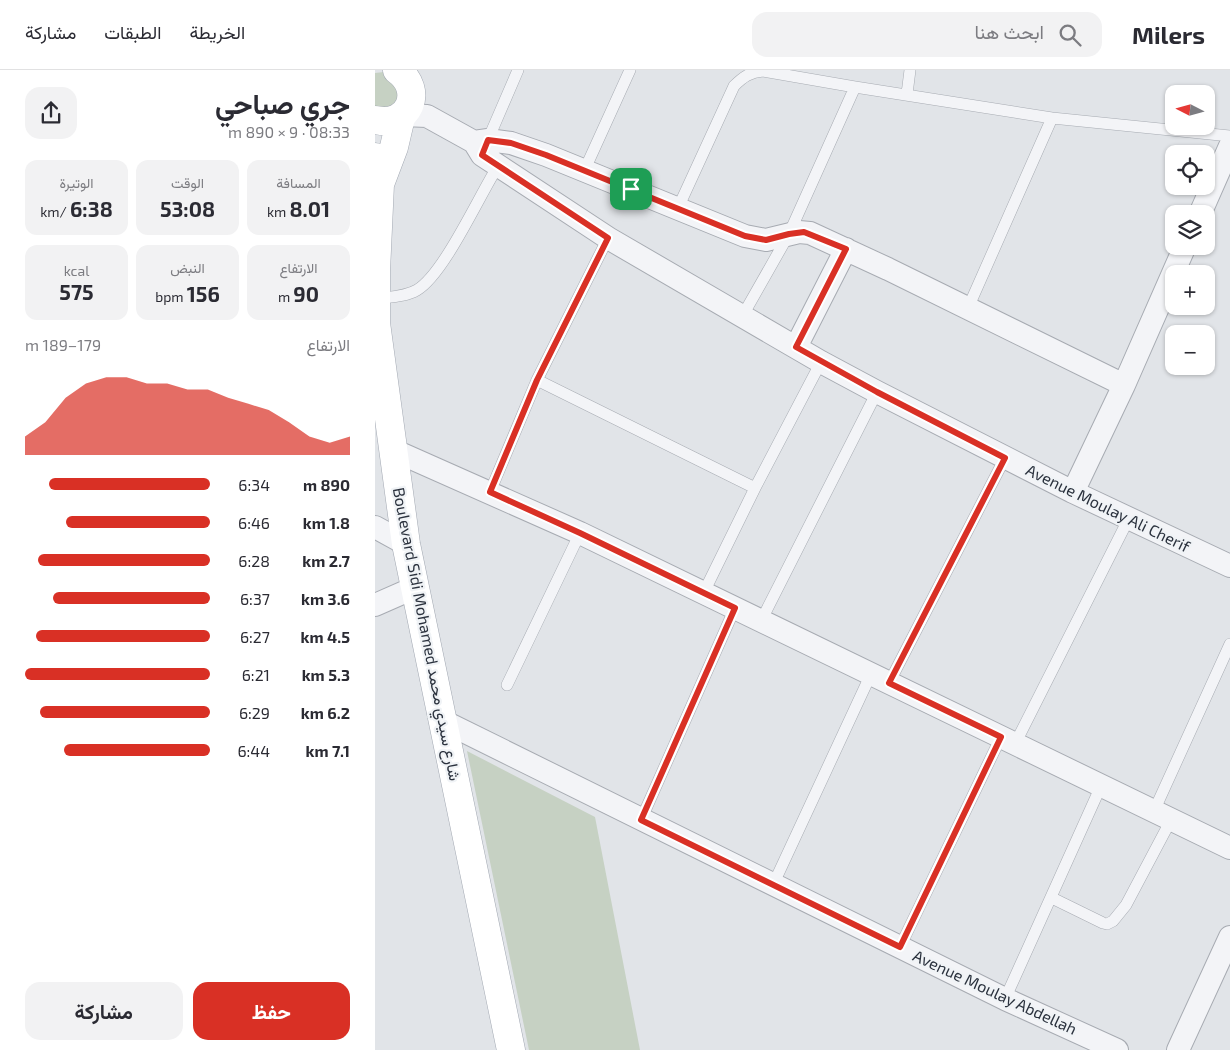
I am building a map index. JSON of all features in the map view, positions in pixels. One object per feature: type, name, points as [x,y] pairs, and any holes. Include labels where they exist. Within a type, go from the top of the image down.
[{"type":"main road","points":[[380,184],[394,147],[402,98]]},
{"type":"main road","points":[[375,157],[380,184]]},
{"type":"main road","name":"Boulevard Sidi Mohamed شارع سيدي محمد","points":[[380,184],[376,315],[406,544],[511,1050]]},
{"type":"street","name":"Avenue Moulay Ali Cherif","points":[[402,98],[486,151],[608,238],[821,362],[1073,492],[1230,566]]},
{"type":"street","points":[[486,151],[511,143],[585,170],[745,236],[757,239],[772,239],[799,232],[810,233],[1124,385]]},
{"type":"street","points":[[1204,205],[1230,146]]},
{"type":"street","points":[[796,347],[846,249]]},
{"type":"street","points":[[1073,492],[1124,385],[1181,255]]},
{"type":"street","points":[[393,450],[580,533],[1230,848]]},
{"type":"street","points":[[375,527],[406,544]]},
{"type":"street","points":[[375,605],[416,587]]},
{"type":"street","name":"Avenue Moulay Abdellah","points":[[443,721],[1005,999],[1117,1050]]},
{"type":"street","points":[[1178,1050],[1230,936]]},
{"type":"lane","points":[[376,315],[427,284],[457,240],[486,151],[518,70]]},
{"type":"lane","points":[[585,170],[630,70]]},
{"type":"lane","points":[[907,94],[909,70]]},
{"type":"lane","points":[[677,208],[734,86],[752,72],[777,72],[855,87],[1052,118],[1230,136]]},
{"type":"lane","points":[[743,315],[789,234],[855,87]]},
{"type":"lane","points":[[968,308],[1052,118]]},
{"type":"lane","points":[[490,492],[537,380],[608,238]]},
{"type":"lane","points":[[704,592],[755,488],[821,362]]},
{"type":"lane","points":[[537,380],[755,488]]},
{"type":"lane","points":[[761,620],[877,392]]},
{"type":"lane","points":[[773,885],[880,678],[1005,458]]},
{"type":"lane","points":[[900,947],[1008,740],[1129,518]]},
{"type":"lane","points":[[507,685],[580,533]]},
{"type":"lane","points":[[641,820],[735,608]]},
{"type":"lane","points":[[1052,898],[1107,924],[1113,921],[1126,905],[1230,644]]},
{"type":"lane","points":[[1005,999],[1101,786]]},
{"type":"green space","points":[[389,72],[404,101],[375,115],[375,73]]},
{"type":"green space","points":[[467,751],[595,817],[640,1050],[529,1050]]},
{"type":"route","points":[[488,140],[511,143],[631,189],[745,236],[766,240],[804,232],[846,249],[796,347],[877,392],[1005,458],[889,683],[1001,737],[900,947],[641,820],[735,608],[490,492],[537,380],[608,238],[482,155],[488,140]]}]
